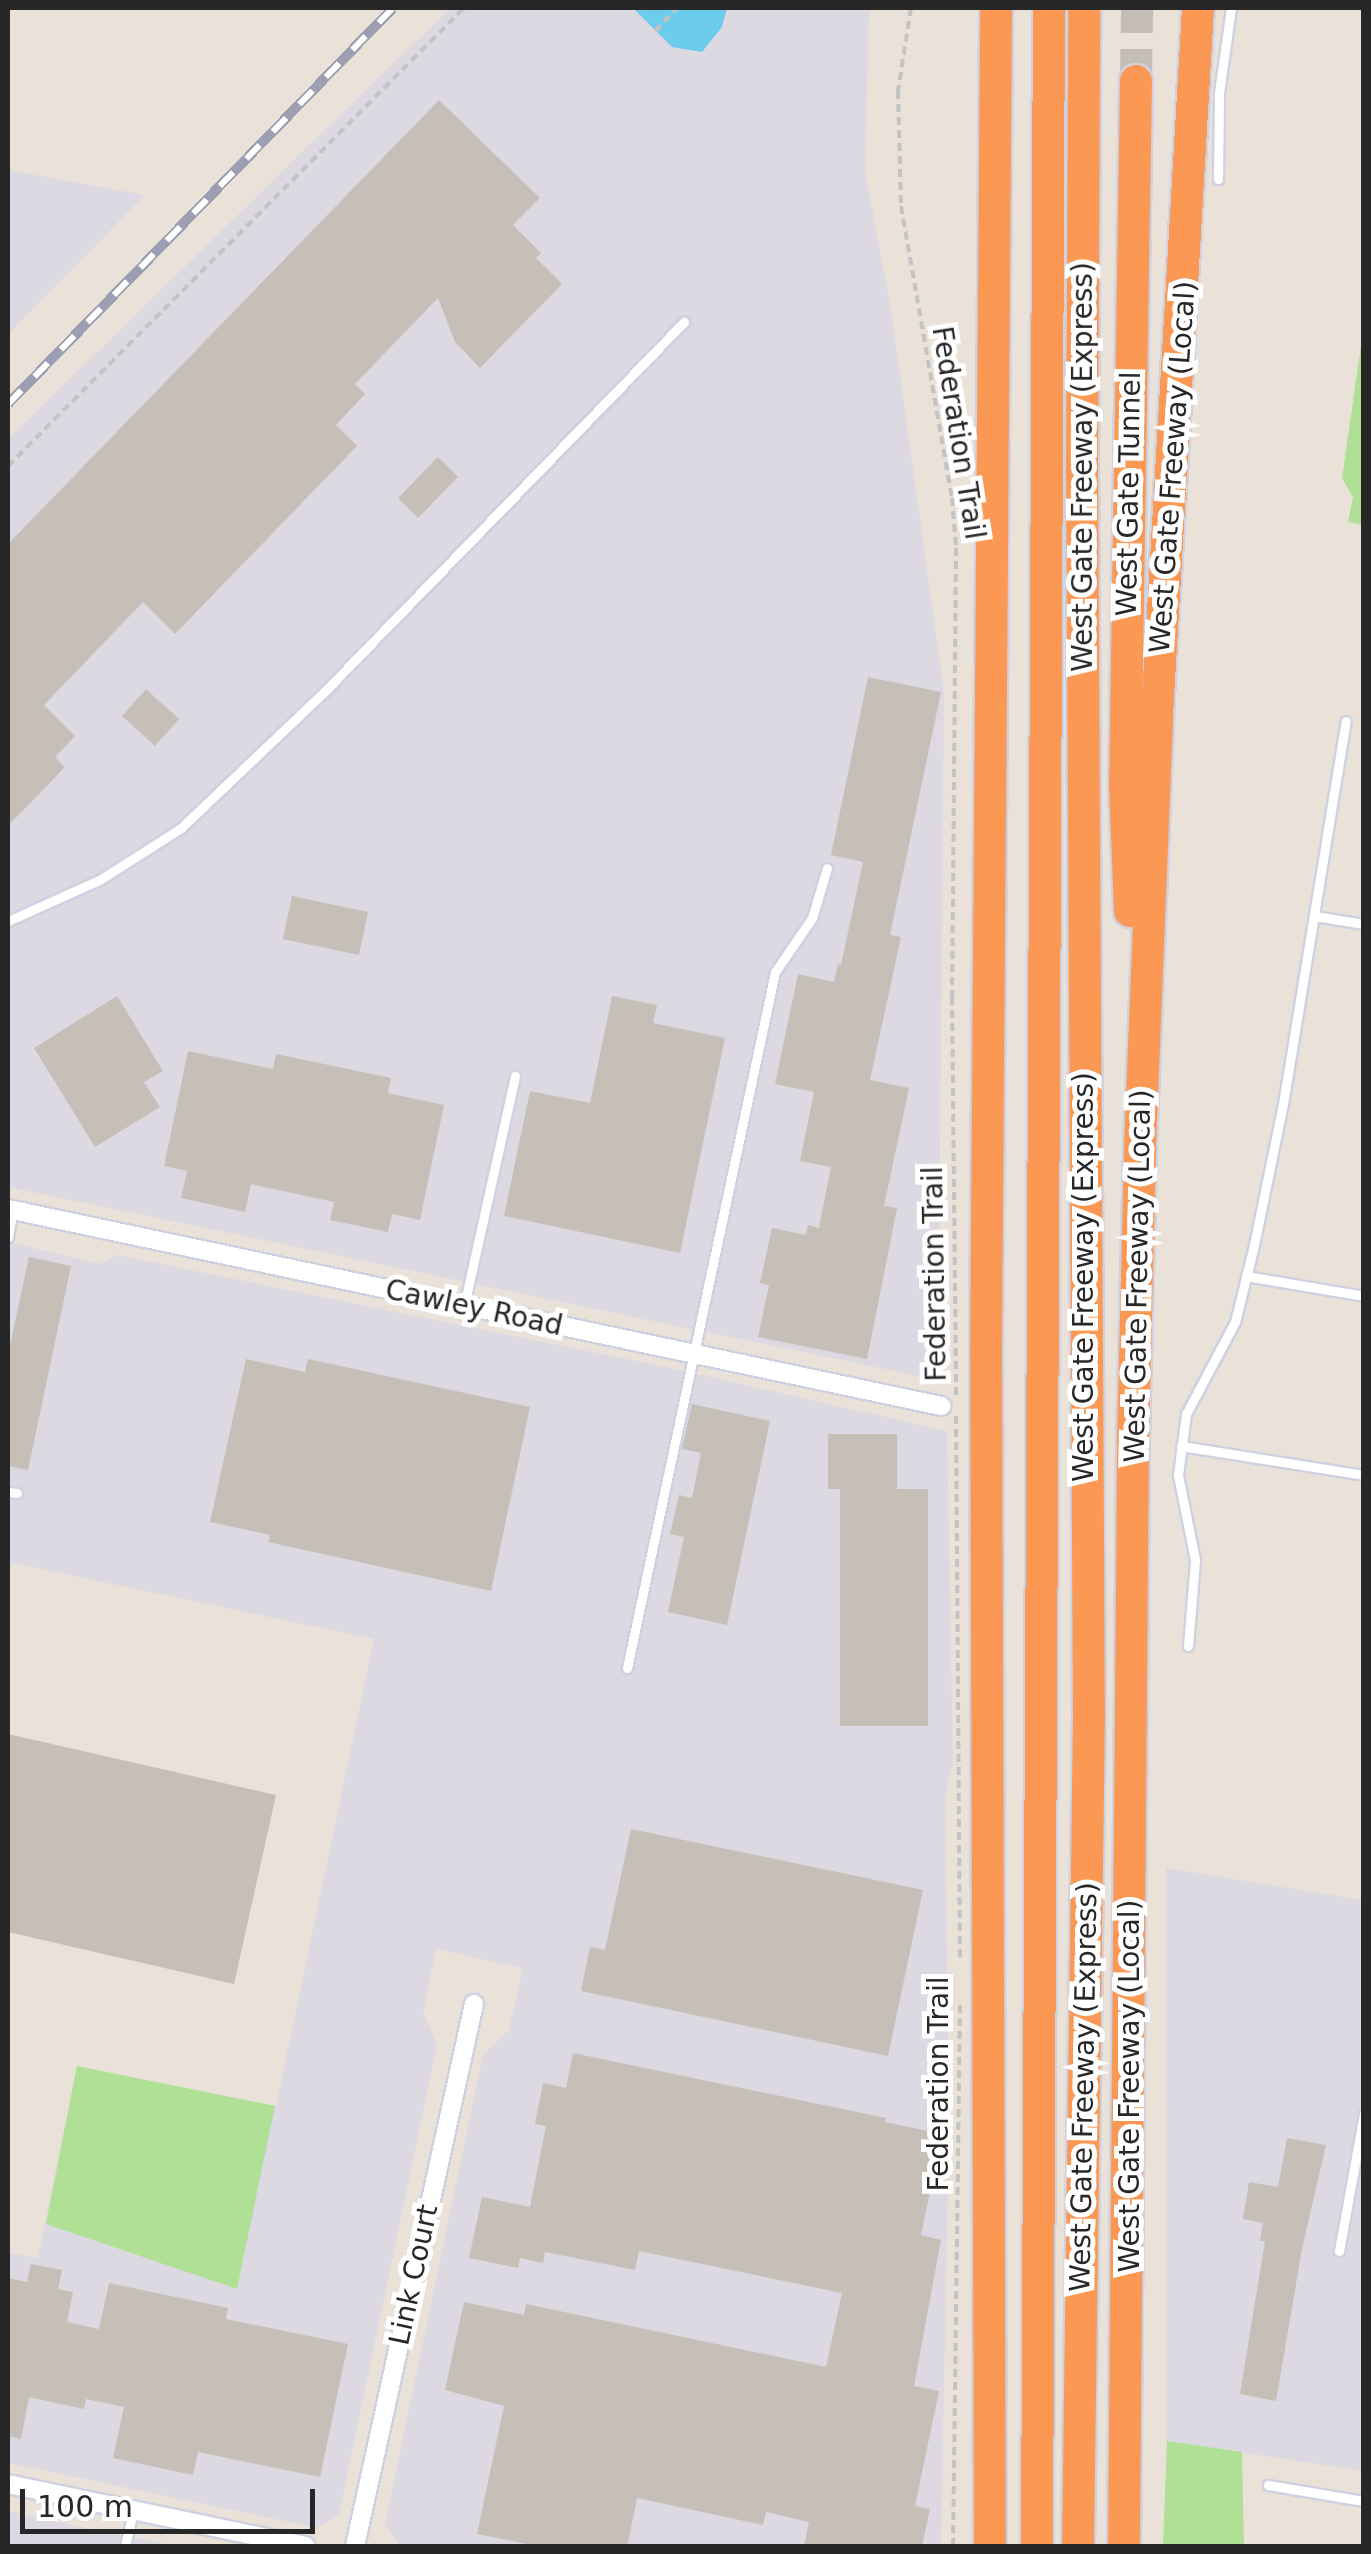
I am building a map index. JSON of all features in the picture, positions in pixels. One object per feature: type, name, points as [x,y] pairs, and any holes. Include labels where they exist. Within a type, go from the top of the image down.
[{"type":"highway","points":[[990,2546],[986,1352],[996,8]]},
{"type":"highway","name":"West Gate Freeway (Express)","points":[[1037,2546],[1048,8]]},
{"type":"highway","name":"West Gate Freeway (Express)","points":[[1078,2546],[1089,1716],[1082,462],[1084,8]]},
{"type":"highway","name":"West Gate Freeway (Local)","points":[[1124,2546],[1133,1439],[1140,1146],[1158,715],[1198,8]]},
{"type":"highway","name":"West Gate Tunnel","points":[[1136,81],[1125,788],[1140,1146]]},
{"type":"highway","points":[[974,2546],[988,2312]]},
{"type":"street","name":"Cawley Road","points":[[10,1210],[940,1406]]},
{"type":"street","name":"Link Court","points":[[355,2546],[474,2004]]},
{"type":"street","points":[[8,2484],[306,2546]]},
{"type":"lane","points":[[1218,179],[1219,93],[1230,8]]},
{"type":"lane","points":[[8,921],[101,879],[182,828],[325,690],[684,322]]},
{"type":"lane","points":[[1188,1646],[1195,1560],[1180,1499],[1186,1414],[1235,1322],[1246,1276],[1283,1104],[1346,721]]},
{"type":"lane","points":[[627,1668],[775,972],[812,918],[827,868]]},
{"type":"lane","points":[[1314,916],[1364,924]]},
{"type":"lane","points":[[464,1306],[515,1076]]},
{"type":"lane","points":[[8,1237],[10,1210]]},
{"type":"lane","points":[[1246,1276],[1364,1296]]},
{"type":"lane","points":[[1181,1446],[1364,1474]]},
{"type":"lane","points":[[1339,2251],[1364,2113]]},
{"type":"lane","points":[[1268,2485],[1364,2501]]},
{"type":"lane","points":[[125,2546],[133,2510]]},
{"type":"path","points":[[8,466],[464,8]]},
{"type":"path","points":[[655,31],[677,8]]},
{"type":"path","name":"Federation Trail","points":[[912,8],[898,91],[900,206],[952,498],[956,548],[952,997],[960,1970]]},
{"type":"path","name":"Federation Trail","points":[[954,2546],[960,1988]]},
{"type":"shaded area","points":[[450,8],[869,8],[865,171],[891,310],[944,692],[938,1380],[8,1187],[8,439]]},
{"type":"shaded area","points":[[8,170],[145,195],[8,335]]},
{"type":"shaded area","points":[[8,1242],[99,1264],[117,1255],[676,1369],[947,1431],[953,1760],[945,1797],[949,2122],[941,2546],[399,2545],[385,2524],[483,2054],[509,2030],[523,1968],[436,1949],[423,2012],[437,2045],[339,2514],[318,2528],[8,2463],[8,2253],[38,2258],[77,2066],[276,2106],[374,1639],[8,1562]]},
{"type":"shaded area","points":[[1166,1868],[1363,1900],[1363,2471],[1167,2441]]},
{"type":"shaded area","points":[[8,2511],[96,2530],[176,2546],[8,2546]]},
{"type":"green space","points":[[1363,331],[1363,525],[1348,522],[1353,497],[1342,478]]},
{"type":"green space","points":[[77,2066],[275,2106],[237,2289],[46,2224]]},
{"type":"green space","points":[[1167,2441],[1242,2452],[1244,2546],[1163,2546]]},
{"type":"water","points":[[633,8],[727,8],[722,27],[702,52],[672,47]]},
{"type":"building","points":[[439,100],[540,198],[513,225],[541,253],[536,258],[562,284],[480,368],[455,342],[438,298],[355,384],[365,394],[336,425],[357,446],[175,634],[143,602],[44,705],[75,736],[55,757],[65,767],[8,826],[8,544]]},
{"type":"building","points":[[438,457],[458,477],[418,518],[398,498]]},
{"type":"building","points":[[868,677],[941,692],[890,935],[901,937],[870,1080],[909,1088],[884,1206],[897,1208],[867,1359],[758,1337],[769,1285],[760,1283],[772,1228],[806,1235],[808,1225],[819,1228],[831,1167],[800,1161],[814,1092],[775,1084],[798,974],[834,982],[838,964],[841,965],[863,862],[831,855]]},
{"type":"building","points":[[146,689],[179,719],[155,746],[122,716]]},
{"type":"building","points":[[292,896],[368,912],[359,955],[283,939]]},
{"type":"building","points":[[117,996],[163,1071],[144,1082],[160,1107],[95,1147],[34,1048]]},
{"type":"building","points":[[612,996],[657,1005],[653,1023],[725,1038],[680,1253],[504,1216],[530,1091],[590,1103]]},
{"type":"building","points":[[188,1051],[273,1069],[276,1054],[391,1078],[388,1093],[444,1105],[420,1220],[392,1214],[388,1232],[330,1220],[334,1202],[251,1184],[245,1212],[181,1198],[187,1171],[164,1166]]},
{"type":"building","points":[[29,1257],[71,1266],[28,1470],[8,1466],[8,1355]]},
{"type":"building","points":[[246,1359],[305,1372],[308,1359],[530,1407],[491,1591],[268,1542],[270,1535],[210,1522]]},
{"type":"building","points":[[692,1404],[770,1421],[727,1625],[668,1612],[684,1537],[670,1534],[679,1495],[692,1498],[701,1453],[682,1449]]},
{"type":"building","points":[[828,1434],[897,1434],[897,1489],[928,1489],[928,1726],[840,1726],[840,1489],[828,1489]]},
{"type":"building","points":[[8,1734],[276,1795],[234,1984],[8,1932]]},
{"type":"building","points":[[631,1829],[923,1890],[888,2056],[581,1991],[590,1947],[605,1950]]},
{"type":"building","points":[[573,2053],[886,2118],[885,2122],[942,2134],[921,2235],[941,2240],[914,2386],[939,2391],[915,2506],[930,2509],[922,2546],[804,2546],[809,2522],[766,2512],[763,2525],[637,2498],[628,2543],[619,2546],[537,2546],[477,2534],[504,2406],[445,2390],[464,2302],[524,2315],[526,2304],[826,2367],[842,2293],[639,2251],[635,2270],[545,2252],[543,2263],[520,2258],[518,2268],[469,2258],[482,2197],[530,2207],[546,2126],[535,2124],[543,2083],[566,2088]]},
{"type":"building","points":[[1287,2138],[1326,2145],[1302,2249],[1276,2401],[1240,2394],[1265,2241],[1260,2241],[1263,2223],[1243,2219],[1249,2182],[1278,2187]]},
{"type":"building","points":[[31,2264],[62,2270],[58,2289],[73,2292],[67,2322],[99,2329],[109,2283],[228,2308],[226,2319],[348,2344],[320,2477],[198,2452],[193,2475],[113,2458],[124,2407],[86,2399],[84,2409],[29,2397],[21,2439],[8,2436],[8,2278],[27,2282]]},
{"type":"tunnel","points":[[1136,81],[1137,8]]},
{"type":"railway","points":[[8,404],[393,8]]}]
